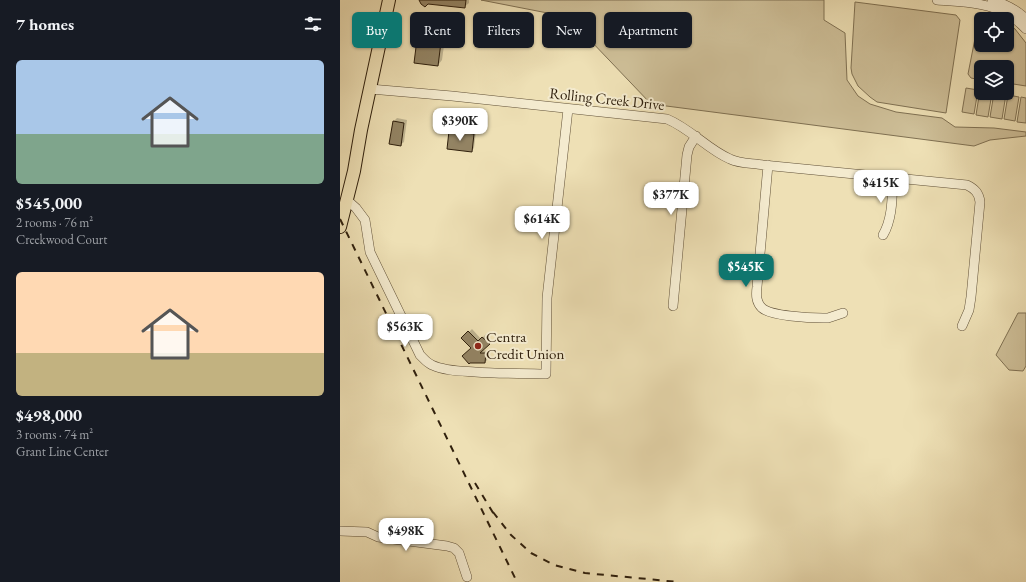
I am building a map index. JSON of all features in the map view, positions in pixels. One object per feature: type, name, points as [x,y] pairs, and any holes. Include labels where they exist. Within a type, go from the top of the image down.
[{"type":"main road","points":[[340,227],[354,171],[361,130],[389,0]]},
{"type":"street","points":[[937,0],[977,4],[995,8],[1018,21],[1026,29]]},
{"type":"street","points":[[992,0],[1005,4],[1026,18]]},
{"type":"street","name":"Rolling Creek Drive","points":[[370,90],[452,96],[667,119],[683,127],[729,159],[768,165],[967,185],[977,192],[980,202],[971,297],[969,310],[962,326]]},
{"type":"street","points":[[347,200],[366,220],[370,252],[420,356],[437,367],[451,370],[546,374],[546,298],[568,109]]},
{"type":"street","points":[[673,306],[687,155],[689,147],[696,136]]},
{"type":"street","points":[[768,165],[757,287],[757,299],[759,304],[762,308],[780,315],[822,318],[843,313]]},
{"type":"street","points":[[883,235],[890,218],[893,177]]},
{"type":"street","points":[[340,531],[367,532],[378,537],[454,548],[459,554],[467,577]]},
{"type":"shaded area","points":[[481,0],[824,0],[824,20],[845,33],[847,80],[858,96],[870,104],[896,112],[942,118],[955,127],[994,128],[1026,132],[1026,136],[990,140],[974,146],[651,104],[596,46],[596,12],[542,12]]},
{"type":"shaded area","points":[[855,2],[956,15],[960,20],[946,113],[877,102],[858,86],[852,74],[851,68]]},
{"type":"shaded area","points":[[1014,28],[1026,43],[1026,86],[1014,84],[1014,60],[974,60],[974,79],[971,78],[968,74],[974,44],[974,52],[1014,52]]},
{"type":"shaded area","points":[[966,88],[974,89],[974,100],[976,100],[974,114],[962,112]]},
{"type":"shaded area","points":[[1014,96],[1019,97],[1015,121],[1004,119],[1007,100],[1014,100]]},
{"type":"shaded area","points":[[1021,97],[1026,98],[1026,123],[1017,122]]},
{"type":"shaded area","points":[[978,100],[991,100],[988,117],[976,115]]},
{"type":"shaded area","points":[[993,100],[1005,100],[1002,119],[990,117]]},
{"type":"shaded area","points":[[1018,313],[1026,313],[1026,366],[1023,371],[1009,370],[996,355]]},
{"type":"building","points":[[419,0],[466,0],[465,8],[428,4],[425,7]]},
{"type":"building","points":[[416,48],[440,48],[438,66],[414,63]]},
{"type":"building","points":[[393,121],[404,123],[401,146],[389,144]]},
{"type":"building","points":[[449,131],[474,134],[472,152],[447,149]]},
{"type":"building","name":"Centra Credit Union","points":[[468,331],[478,341],[482,337],[490,344],[480,353],[486,353],[485,363],[469,364],[462,356],[471,348],[461,338]]},
{"type":"railway","points":[[340,219],[517,582]]},
{"type":"railway","points":[[475,483],[495,516]]},
{"type":"railway","points":[[493,512],[511,535],[531,553],[554,565],[585,573],[678,582]]},
{"type":"place","name":"Centra Credit Union","points":[[478,346]]}]
